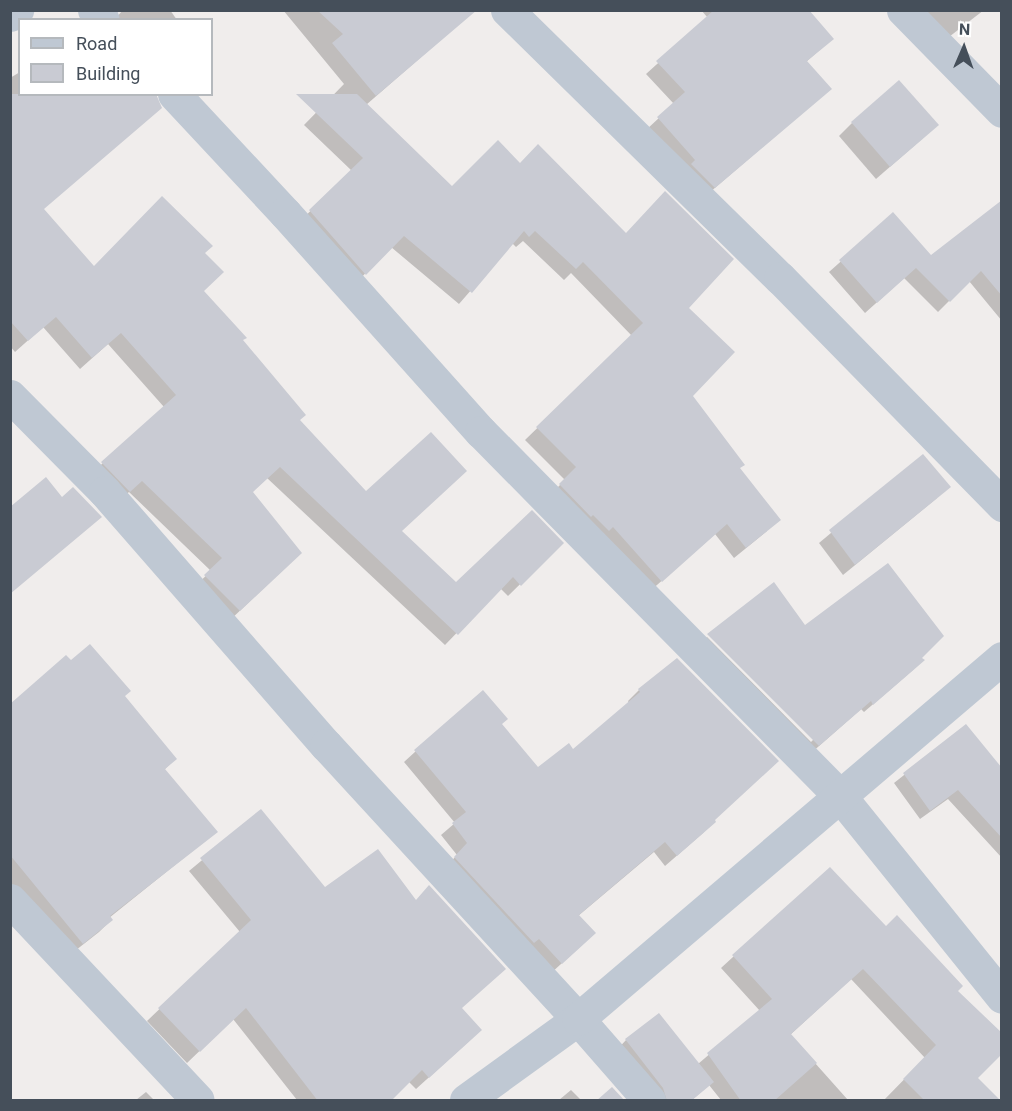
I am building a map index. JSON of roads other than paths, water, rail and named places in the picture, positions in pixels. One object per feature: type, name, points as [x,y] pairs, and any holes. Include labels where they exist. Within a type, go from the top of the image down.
[{"type":"street","points":[[10,15],[17,10]]},
{"type":"street","points":[[507,10],[780,278],[1002,505]]},
{"type":"street","points":[[903,10],[1002,111]]},
{"type":"street","points":[[176,96],[285,213],[481,432],[840,796],[1002,997]]},
{"type":"street","points":[[10,396],[105,492],[326,745],[578,1019],[650,1101]]},
{"type":"street","points":[[466,1101],[578,1019],[1002,658]]},
{"type":"street","points":[[10,900],[198,1101]]}]
